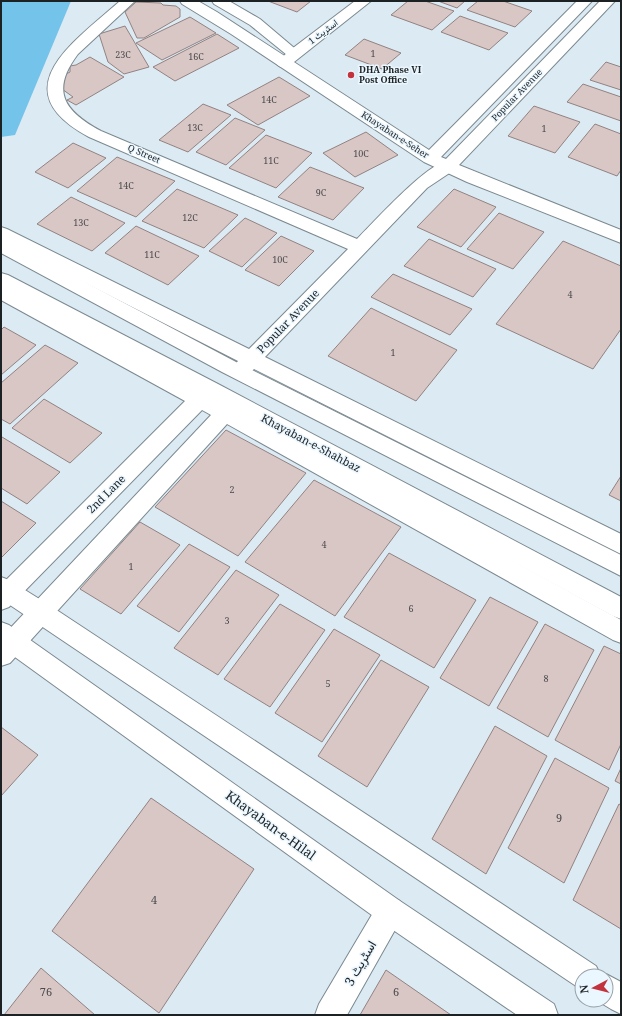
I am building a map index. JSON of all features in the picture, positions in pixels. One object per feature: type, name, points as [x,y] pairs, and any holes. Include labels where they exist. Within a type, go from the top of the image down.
[{"type":"street","name":"Q Street","points":[[128,1],[77,46],[63,62],[56,78],[56,99],[63,113],[76,124],[95,134],[359,247]]},
{"type":"street","name":"Khayaban-e-Seher","points":[[187,1],[289,58],[434,154],[452,162],[621,222]]},
{"type":"street","name":"Khayaban-e-Seher","points":[[219,1],[255,22],[289,58]]},
{"type":"street","name":"اسٹریٹ 1","points":[[289,58],[364,1]]},
{"type":"street","name":"Popular Avenue","points":[[421,184],[434,154],[585,1]]},
{"type":"street","name":"Popular Avenue","points":[[245,366],[421,184],[452,162],[608,1]]},
{"type":"street","name":"Khayaban-e-Seher","points":[[452,162],[473,178],[621,236]]},
{"type":"street","points":[[1,233],[245,366],[621,566]]},
{"type":"street","points":[[1,245],[245,366],[621,545]]},
{"type":"street","name":"Khayaban-e-Shahbaz","points":[[1,279],[230,408],[621,609]]},
{"type":"street","points":[[1,292],[205,394]]},
{"type":"street","name":"2nd Lane","points":[[4,593],[205,394]]},
{"type":"street","points":[[5,643],[41,612],[230,408],[621,632]]},
{"type":"street","points":[[4,593],[41,612],[574,968]]},
{"type":"street","name":"Khayaban-e-Hilal","points":[[5,643],[543,1015]]},
{"type":"street","name":"اسٹریٹ 3","points":[[330,1015],[390,910]]},
{"type":"shaded area","points":[[1,1],[71,1],[15,135],[1,137]]},
{"type":"building","points":[[268,1],[311,1],[297,12]]},
{"type":"building","points":[[408,1],[425,1],[454,11],[432,30],[391,15]]},
{"type":"building","points":[[438,1],[465,1],[457,8]]},
{"type":"building","points":[[478,1],[503,1],[532,11],[515,27],[467,10]]},
{"type":"building","points":[[136,2],[161,3],[163,5],[176,6],[180,9],[180,17],[144,38],[137,38],[125,12]]},
{"type":"building","points":[[460,16],[508,33],[489,50],[441,32]]},
{"type":"building","points":[[190,17],[216,33],[162,60],[136,43]]},
{"type":"building","points":[[125,26],[149,67],[124,74],[108,62],[99,34]]},
{"type":"building","points":[[217,34],[239,48],[175,81],[153,67]]},
{"type":"building","points":[[364,39],[401,53],[382,69],[345,55]]},
{"type":"building","points":[[90,57],[124,77],[76,105],[67,100],[73,97],[62,89],[62,76],[70,72],[70,66],[76,65]]},
{"type":"building","points":[[606,62],[621,67],[621,90],[590,80]]},
{"type":"building","points":[[279,77],[310,96],[258,125],[227,105]]},
{"type":"building","points":[[583,84],[621,97],[621,121],[567,102]]},
{"type":"building","points":[[203,104],[231,115],[188,152],[159,140]]},
{"type":"building","points":[[534,106],[580,122],[555,153],[508,136]]},
{"type":"building","points":[[235,118],[265,130],[226,165],[196,152]]},
{"type":"building","points":[[595,124],[621,134],[621,170],[617,176],[568,157]]},
{"type":"building","points":[[366,132],[398,155],[355,177],[323,153]]},
{"type":"building","points":[[266,135],[312,153],[276,188],[229,168]]},
{"type":"building","points":[[73,143],[106,158],[68,188],[35,172]]},
{"type":"building","points":[[117,157],[175,181],[136,217],[77,191]]},
{"type":"building","points":[[310,167],[364,188],[333,220],[278,197]]},
{"type":"building","points":[[177,189],[238,215],[204,248],[142,221]]},
{"type":"building","points":[[454,189],[496,207],[461,247],[417,227]]},
{"type":"building","points":[[71,197],[125,223],[92,251],[37,224]]},
{"type":"building","points":[[499,213],[544,232],[513,269],[467,249]]},
{"type":"building","points":[[245,218],[277,233],[242,267],[209,251]]},
{"type":"building","points":[[136,226],[199,256],[168,285],[105,253]]},
{"type":"building","points":[[281,236],[314,251],[279,286],[245,270]]},
{"type":"building","points":[[429,239],[496,269],[473,297],[404,266]]},
{"type":"building","points":[[563,241],[621,266],[621,329],[593,369],[496,324]]},
{"type":"building","points":[[393,274],[472,309],[450,335],[371,297]]},
{"type":"building","points":[[371,308],[457,350],[416,401],[328,356]]},
{"type":"building","points":[[4,327],[36,345],[1,375],[1,330]]},
{"type":"building","points":[[45,345],[78,363],[10,424],[1,419],[1,383]]},
{"type":"building","points":[[44,399],[102,433],[70,463],[12,428]]},
{"type":"building","points":[[226,430],[306,473],[238,556],[155,507]]},
{"type":"building","points":[[2,437],[60,472],[27,504],[1,488]]},
{"type":"building","points":[[621,476],[621,501],[609,495]]},
{"type":"building","points":[[314,480],[401,527],[335,616],[245,562]]},
{"type":"building","points":[[1,501],[36,523],[1,558]]},
{"type":"building","points":[[140,522],[180,545],[121,614],[80,589]]},
{"type":"building","points":[[189,544],[230,567],[179,632],[137,606]]},
{"type":"building","points":[[389,553],[476,600],[434,668],[344,617]]},
{"type":"building","points":[[236,570],[279,595],[218,675],[174,648]]},
{"type":"building","points":[[490,597],[538,622],[489,706],[440,678]]},
{"type":"building","points":[[280,604],[325,630],[270,707],[224,679]]},
{"type":"building","points":[[545,624],[594,650],[548,737],[497,708]]},
{"type":"building","points":[[334,629],[380,655],[322,742],[275,713]]},
{"type":"building","points":[[604,646],[621,654],[621,744],[609,770],[555,740]]},
{"type":"building","points":[[381,660],[429,687],[367,787],[318,756]]},
{"type":"building","points":[[495,726],[547,756],[486,874],[432,839]]},
{"type":"building","points":[[1,727],[38,755],[1,796]]},
{"type":"building","points":[[555,758],[609,788],[564,883],[508,848]]},
{"type":"building","points":[[621,768],[621,784],[615,781]]},
{"type":"building","points":[[151,798],[254,869],[159,1013],[52,931]]},
{"type":"building","points":[[619,804],[621,805],[621,929],[573,900]]},
{"type":"building","points":[[41,968],[95,1015],[4,1015]]},
{"type":"building","points":[[386,970],[451,1015],[360,1015]]},
{"type":"place","name":"DHA Phase VI Post Office","points":[[351,75]]}]
